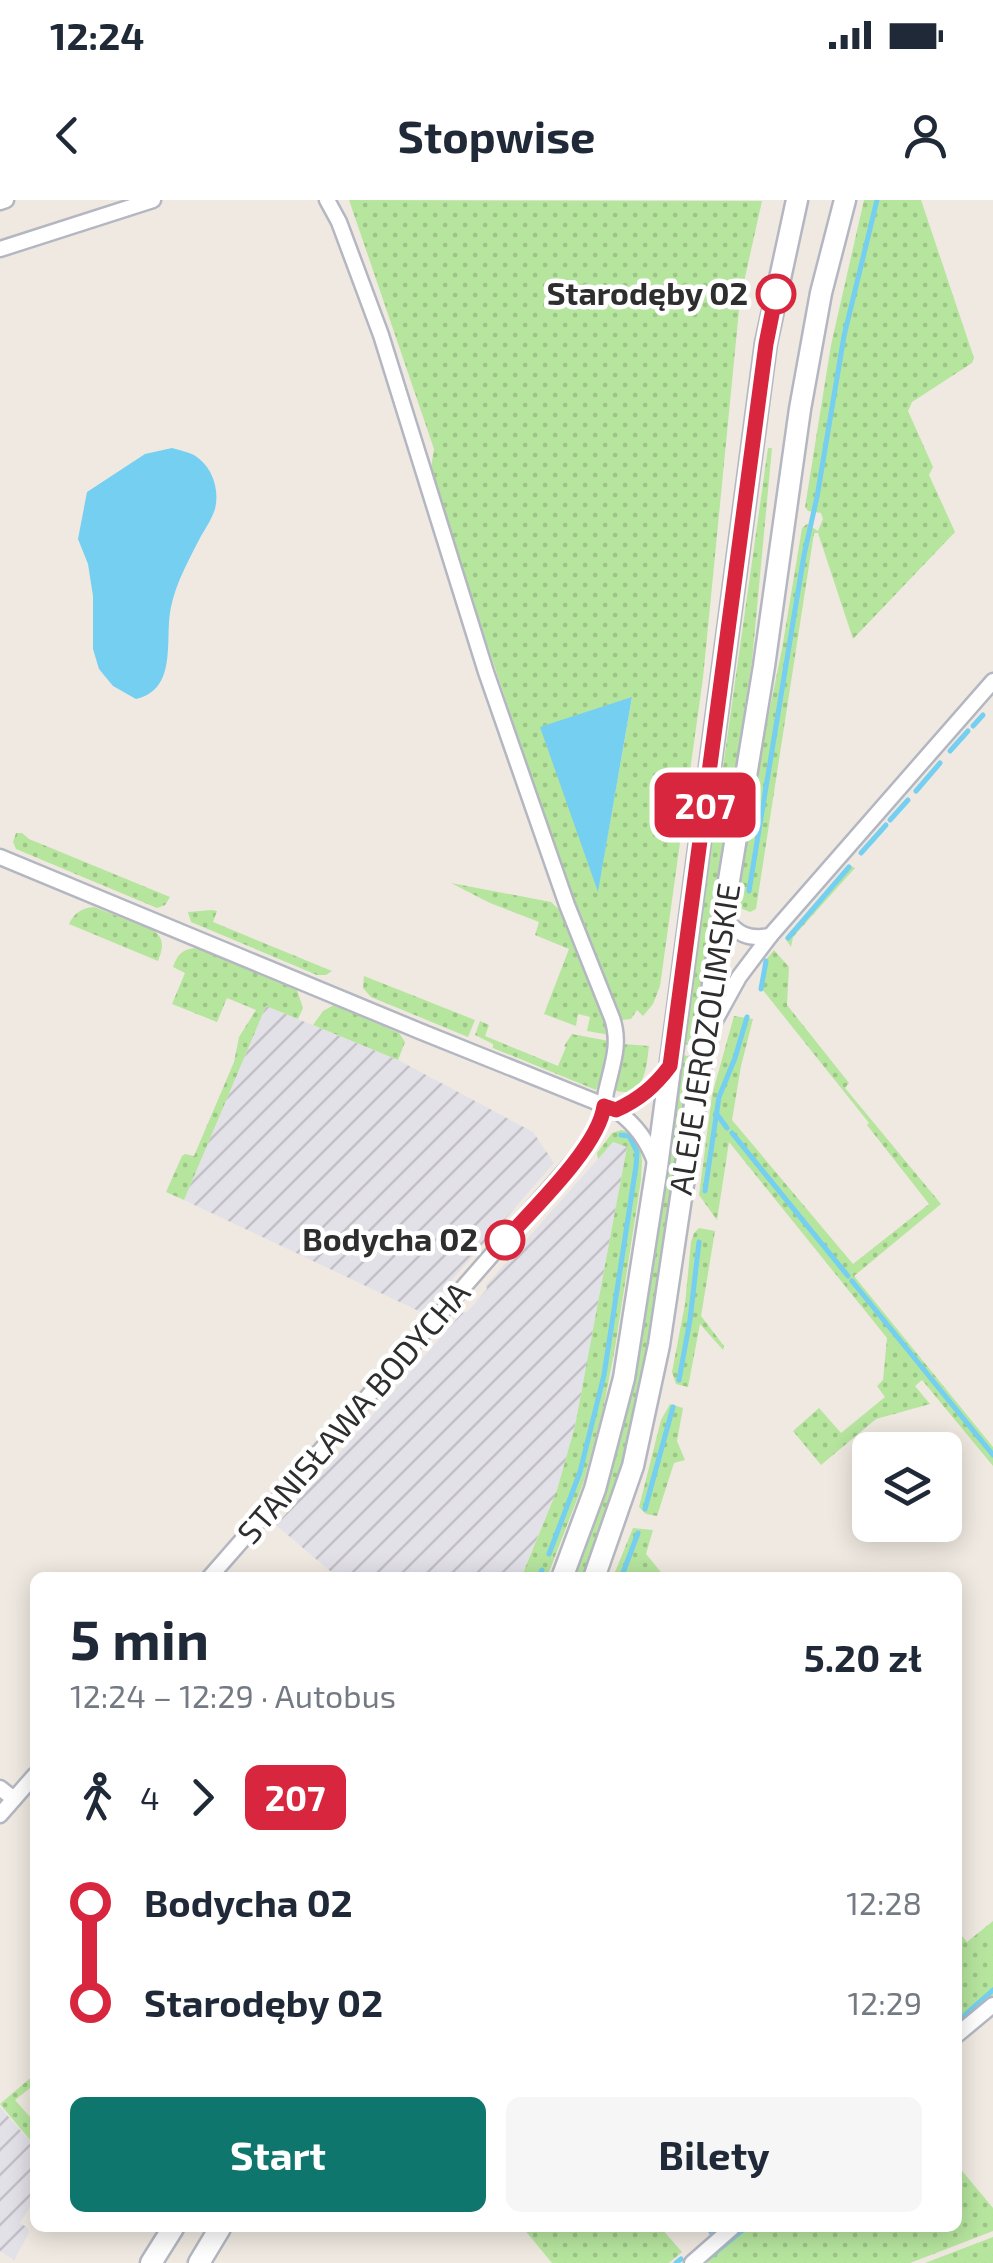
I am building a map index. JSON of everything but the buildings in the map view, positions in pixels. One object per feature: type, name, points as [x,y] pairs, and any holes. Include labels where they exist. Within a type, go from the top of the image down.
[{"type":"main road","name":"ALEJE JEROZOLIMSKIE","points":[[564,1572],[590,1504],[624,1378],[657,1167],[766,344],[797,200]]},
{"type":"main road","name":"ALEJE JEROZOLIMSKIE","points":[[596,1572],[633,1466],[651,1388],[764,666],[800,408],[821,293],[845,200]]},
{"type":"main road","points":[[151,2263],[170,2232]]},
{"type":"main road","points":[[199,2263],[218,2232]]},
{"type":"street","points":[[0,249],[153,200]]},
{"type":"street","name":"STANISŁAWA BODYCHA","points":[[215,1572],[588,1146],[610,1108],[616,1050],[616,1030],[567,905],[481,656],[381,335],[327,200]]},
{"type":"street","points":[[786,200],[788,237]]},
{"type":"street","points":[[832,200],[838,225]]},
{"type":"street","points":[[705,1040],[739,977],[770,936],[993,681]]},
{"type":"street","points":[[0,857],[610,1108],[630,1120],[642,1134],[657,1167]]},
{"type":"street","points":[[723,916],[741,935],[770,936]]},
{"type":"street","points":[[610,1108],[647,1092],[670,1066]]},
{"type":"street","points":[[0,1815],[30,1781]]},
{"type":"street","points":[[0,1788],[14,1799]]},
{"type":"street","points":[[962,2031],[993,2005]]},
{"type":"street","points":[[692,2263],[727,2232]]},
{"type":"shaded area","points":[[266,1006],[400,1061],[533,1132],[554,1163],[423,1313],[184,1200]]},
{"type":"shaded area","points":[[613,1142],[627,1147],[575,1426],[557,1490],[523,1572],[331,1572],[276,1525],[462,1313],[467,1312],[487,1289],[486,1285]]},
{"type":"shaded area","points":[[0,2107],[30,2141],[30,2207],[20,2223],[29,2233],[14,2260],[0,2251]]},
{"type":"green space","points":[[349,200],[762,201],[740,300],[703,678],[660,986],[643,1016],[637,1010],[631,1019],[622,1020],[609,999],[430,474],[434,449]],"holes":[[[632,698],[598,890],[541,728]]]},
{"type":"green space","points":[[864,200],[921,200],[974,358],[912,402],[908,411],[933,467],[929,475],[955,532],[853,639],[818,533],[814,533],[756,909],[750,912],[740,908],[737,892],[751,801],[802,528],[807,524],[818,531],[823,519],[821,513],[805,507],[831,345]]},
{"type":"green space","points":[[768,448],[772,448],[752,661],[695,1046],[684,1044]]},
{"type":"green space","points":[[16,833],[170,897],[157,908],[16,849]]},
{"type":"green space","points":[[849,865],[855,868],[793,937],[791,947],[785,938]]},
{"type":"green space","points":[[451,883],[551,902],[564,914],[610,1035],[587,1031],[590,1017],[578,1014],[576,1026],[544,1014],[569,949],[535,935],[539,922]]},
{"type":"green space","points":[[94,907],[153,930],[162,944],[158,961],[69,924],[79,912]]},
{"type":"green space","points":[[217,911],[213,922],[332,971],[317,975],[191,922],[188,912]]},
{"type":"green space","points":[[197,948],[297,990],[303,1008],[298,1019],[266,1006],[184,1200],[166,1192],[182,1156],[194,1156],[234,1062],[239,1037],[256,1010],[227,998],[217,1022],[172,1004],[185,973],[173,967],[175,962],[184,951]]},
{"type":"green space","points":[[774,950],[789,967],[787,1005],[849,1083],[845,1088],[941,1204],[854,1276],[993,1447],[993,1466],[922,1380],[915,1386],[930,1404],[876,1419],[860,1432],[852,1432],[852,1439],[821,1465],[793,1431],[819,1408],[841,1433],[885,1397],[877,1386],[883,1380],[887,1338],[729,1142],[717,1220],[699,1195],[712,1095],[734,1016],[753,1019],[732,1120],[853,1264],[929,1204],[762,989],[765,961]]},
{"type":"green space","points":[[364,976],[475,1020],[468,1037],[371,997],[363,988]]},
{"type":"green space","points":[[334,1005],[399,1033],[405,1042],[398,1060],[313,1025],[323,1011]]},
{"type":"green space","points":[[480,1021],[489,1025],[485,1036],[558,1066],[572,1034],[609,1041],[596,1090],[493,1048],[493,1044],[475,1035]]},
{"type":"green space","points":[[623,1044],[649,1046],[642,1080],[632,1091],[624,1092],[613,1090]]},
{"type":"green space","points":[[682,1055],[693,1057],[631,1434],[585,1572],[574,1572],[606,1483],[632,1386]]},
{"type":"green space","points":[[630,1132],[640,1146],[642,1161],[603,1410],[583,1484],[549,1572],[523,1572],[557,1490],[575,1426],[627,1147],[613,1142],[598,1159],[597,1153],[612,1133]]},
{"type":"green space","points":[[699,1228],[715,1231],[701,1316],[724,1346],[723,1350],[700,1324],[688,1387],[676,1384],[672,1372],[685,1304],[691,1242]]},
{"type":"green space","points":[[670,1404],[683,1408],[677,1441],[685,1460],[674,1463],[657,1516],[646,1514],[639,1507],[661,1420]]},
{"type":"green space","points":[[633,1528],[653,1530],[646,1554],[661,1572],[615,1572]]},
{"type":"green space","points":[[993,1921],[993,1995],[962,2022],[962,1936],[967,1942]]},
{"type":"green space","points":[[30,2078],[30,2088],[15,2100],[30,2117],[30,2140],[0,2104]]},
{"type":"green space","points":[[962,2171],[993,2208],[993,2231],[910,2263],[708,2263],[704,2259],[735,2232],[962,2232]]},
{"type":"green space","points":[[526,2232],[664,2232],[682,2252],[669,2263],[552,2263]]},
{"type":"green space","points":[[993,2237],[993,2263],[925,2263]]},
{"type":"water","points":[[172,448],[194,455],[206,465],[213,479],[215,509],[173,598],[164,674],[159,685],[136,699],[113,686],[99,669],[93,649],[93,596],[88,564],[78,539],[87,492],[145,454]]},
{"type":"water","points":[[632,697],[598,892],[540,727]]},
{"type":"waterway","points":[[749,891],[844,336],[877,200]]},
{"type":"waterway","points":[[973,726],[983,715]]},
{"type":"waterway","points":[[950,751],[968,731]]},
{"type":"waterway","points":[[916,791],[940,763]]},
{"type":"waterway","points":[[890,820],[908,800]]},
{"type":"waterway","points":[[861,853],[886,825]]},
{"type":"waterway","points":[[788,938],[849,867]]},
{"type":"waterway","points":[[761,989],[766,961]]},
{"type":"waterway","points":[[705,1191],[719,1097],[747,1017]]},
{"type":"waterway","points":[[716,1113],[727,1128]]},
{"type":"waterway","points":[[732,1133],[848,1276]]},
{"type":"waterway","points":[[549,1554],[580,1472],[604,1375],[637,1152],[629,1136],[621,1135]]},
{"type":"waterway","points":[[679,1380],[699,1242]]},
{"type":"waterway","points":[[852,1281],[993,1455]]},
{"type":"waterway","points":[[645,1509],[673,1407]]},
{"type":"waterway","points":[[623,1572],[638,1533]]},
{"type":"waterway","points":[[962,2017],[993,1990]]},
{"type":"waterway","points":[[711,2256],[740,2232]]},
{"type":"waterway","points":[[676,2263],[681,2259]]},
{"type":"bus line","name":"207","points":[[505,1240],[588,1146],[600,1126],[604,1106],[616,1110],[633,1102],[660,1080],[670,1066],[766,344],[776,294]]},
{"type":"place","name":"Starodęby 02","points":[[776,294]]},
{"type":"place","name":"Bodycha 02","points":[[505,1240]]}]
